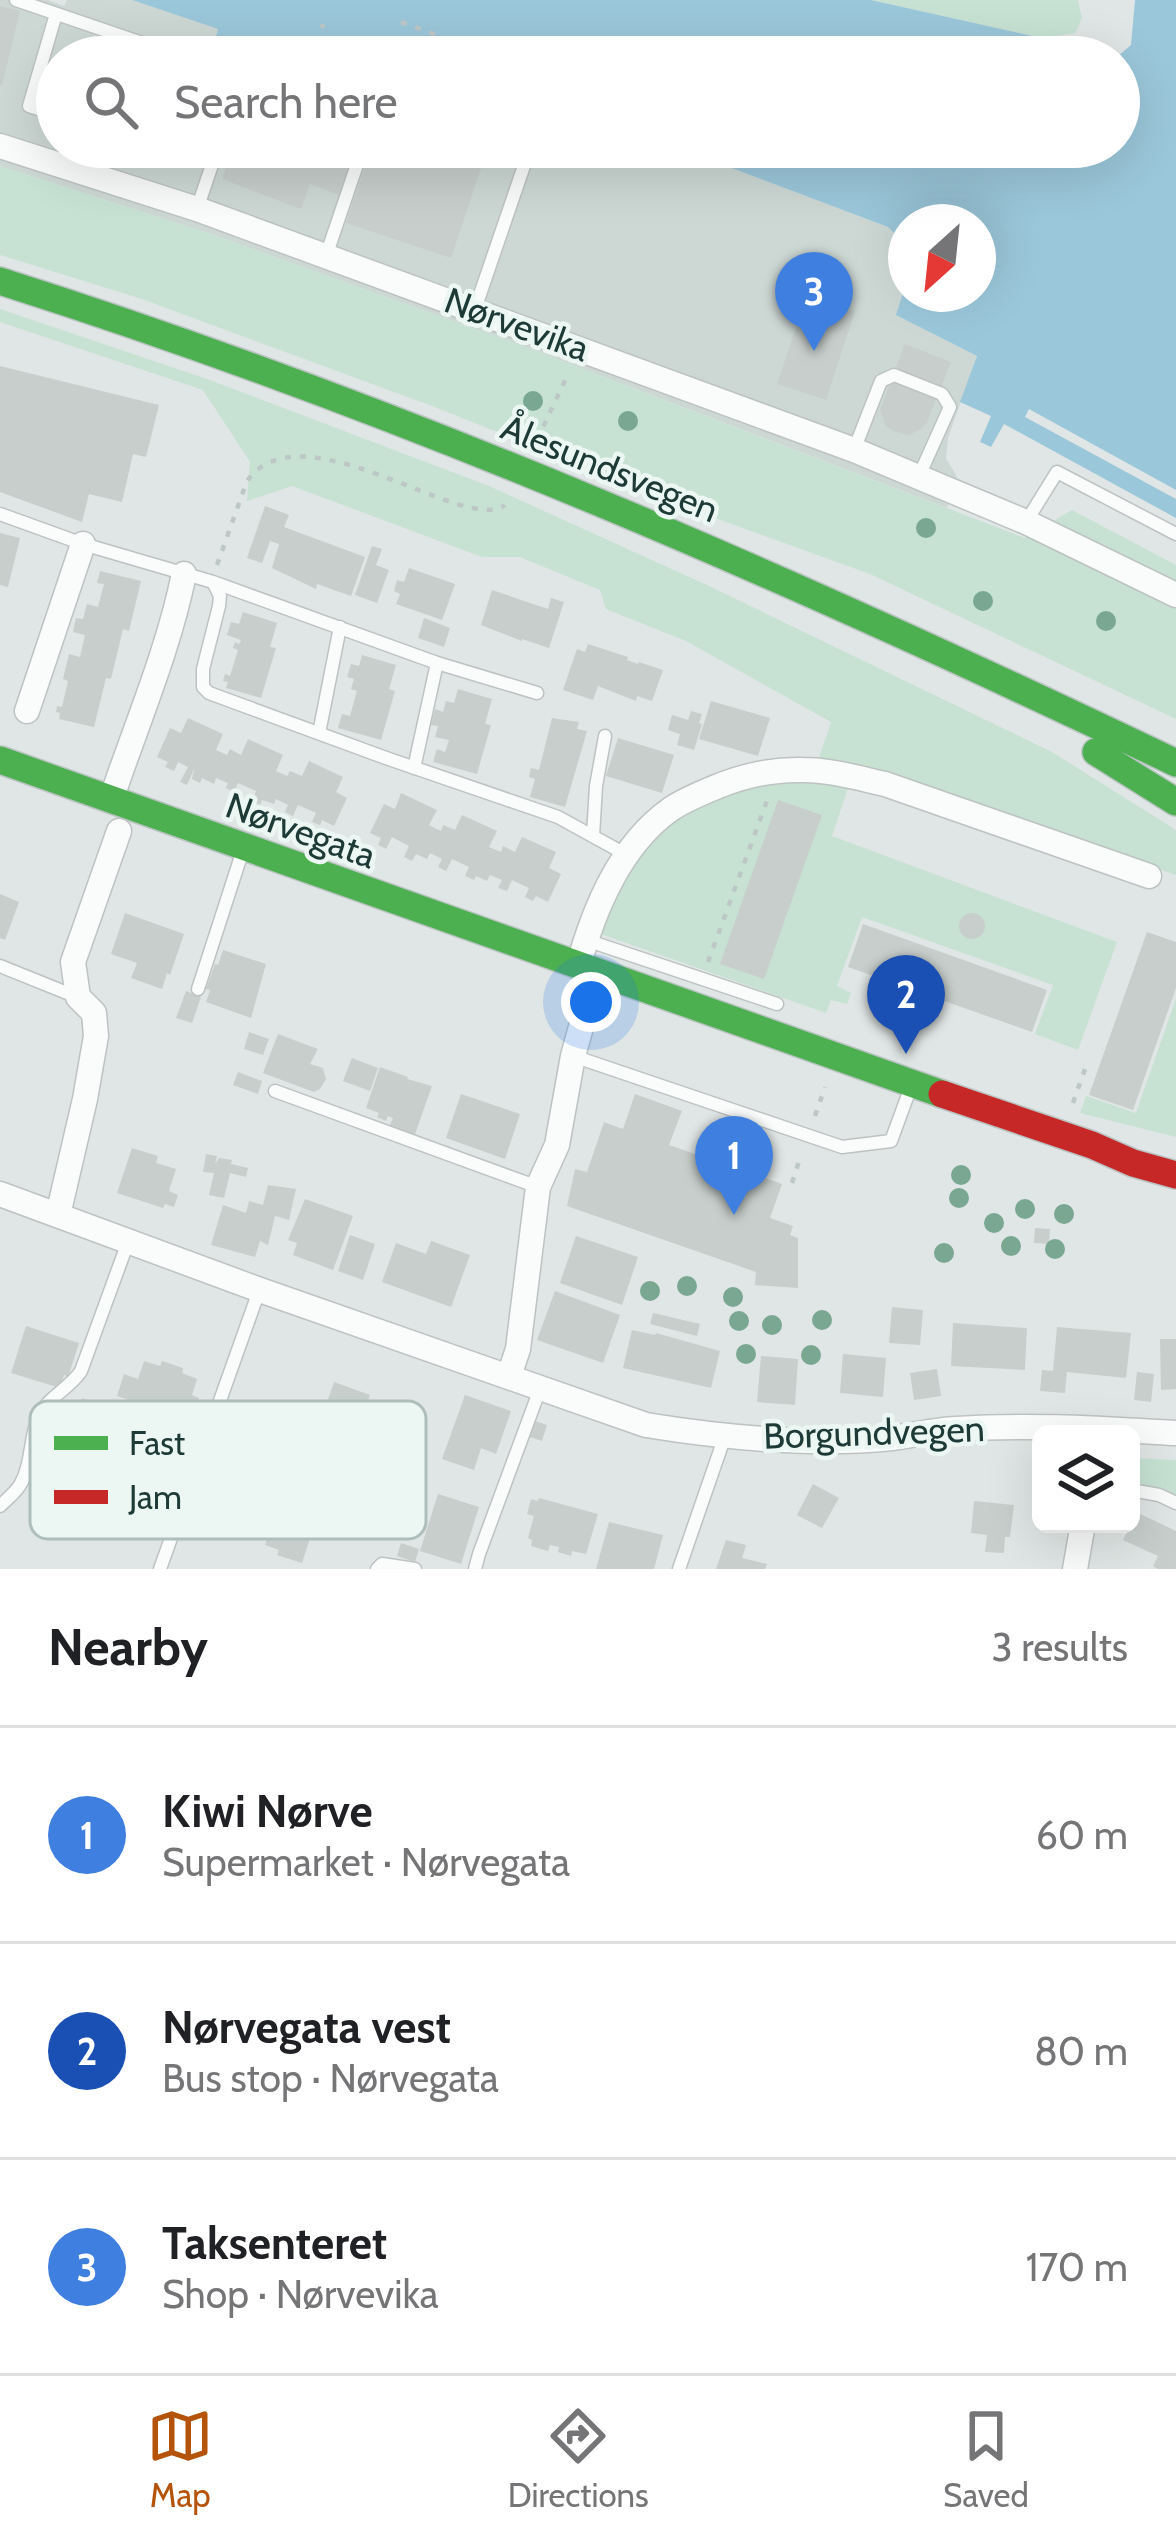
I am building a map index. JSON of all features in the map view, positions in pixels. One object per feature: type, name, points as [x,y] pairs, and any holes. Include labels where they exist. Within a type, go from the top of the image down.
[{"type":"main road","name":"Ålesundsvegen","points":[[0,281],[217,355],[518,468],[820,595],[1176,763]]},
{"type":"main road","points":[[1020,687],[1035,718],[1176,802]]},
{"type":"main road","name":"Nørvegata","points":[[0,760],[244,848],[586,960],[911,1085],[1176,1175]]},
{"type":"main road","name":"Nørvegata","points":[[1092,1145],[1176,1160]]},
{"type":"street","name":"Nørvevika","points":[[0,146],[36,157]]},
{"type":"street","name":"Nørvevika","points":[[70,168],[196,208],[854,450],[1026,522],[1176,595]]},
{"type":"street","points":[[27,711],[83,544]]},
{"type":"street","points":[[111,800],[177,608],[184,574]]},
{"type":"street","points":[[509,1376],[518,1349],[538,1187],[556,1145],[586,960],[611,881],[655,822],[674,807],[704,792],[769,772],[840,773],[885,784],[1149,876]]},
{"type":"street","points":[[58,1215],[96,1036],[94,1013],[78,998],[73,962],[119,831]]},
{"type":"street","name":"Borgundvegen","points":[[0,1193],[646,1425],[771,1439],[892,1438],[951,1429],[1032,1426]]},
{"type":"street","name":"Borgundvegen","points":[[1140,1432],[1176,1432]]},
{"type":"street","points":[[1075,1569],[1081,1533]]},
{"type":"lane","points":[[16,0],[121,36]]},
{"type":"lane","points":[[50,36],[56,14]]},
{"type":"lane","points":[[36,82],[29,106],[36,108]]},
{"type":"lane","points":[[196,208],[210,168]]},
{"type":"lane","points":[[326,256],[355,168]]},
{"type":"lane","points":[[475,309],[523,168]]},
{"type":"lane","points":[[854,450],[881,381],[894,375],[942,394],[950,407],[920,476]]},
{"type":"lane","points":[[1026,522],[1057,472],[1176,533]]},
{"type":"lane","points":[[0,514],[537,693]]},
{"type":"lane","points":[[213,583],[220,596],[203,687],[218,698],[558,817],[627,855]]},
{"type":"lane","points":[[319,733],[340,627]]},
{"type":"lane","points":[[414,768],[436,663]]},
{"type":"lane","points":[[593,836],[605,736]]},
{"type":"lane","points":[[198,989],[244,848]]},
{"type":"lane","points":[[586,960],[702,979],[777,1004]]},
{"type":"lane","points":[[0,966],[78,998]]},
{"type":"lane","points":[[572,1056],[842,1148],[891,1141],[911,1085]]},
{"type":"lane","points":[[275,1091],[538,1187]]},
{"type":"lane","points":[[52,1401],[81,1371],[128,1241]]},
{"type":"lane","points":[[220,1401],[260,1290]]},
{"type":"lane","points":[[476,1569],[541,1388]]},
{"type":"lane","points":[[679,1569],[725,1435]]},
{"type":"lane","points":[[0,1506],[19,1486],[30,1446]]},
{"type":"lane","points":[[1140,1492],[1176,1503]]},
{"type":"lane","points":[[160,1569],[171,1539]]},
{"type":"lane","points":[[377,1569],[382,1564],[415,1569]]},
{"type":"path","points":[[401,22],[439,36]]},
{"type":"path","points":[[320,36],[323,24]]},
{"type":"path","points":[[536,442],[580,347]]},
{"type":"path","points":[[213,583],[247,482],[254,471],[278,459],[307,457],[349,465],[490,511],[500,510],[510,497]]},
{"type":"path","points":[[702,979],[768,797]]},
{"type":"shaded area","points":[[0,0],[48,0],[64,6],[67,0],[132,0],[219,29],[217,36],[36,36],[36,168],[732,168],[888,227],[888,312],[898,312],[977,356],[948,438],[946,458],[957,477],[947,508],[531,349],[208,233],[0,166]]},
{"type":"green space","points":[[871,0],[1078,0],[1082,18],[1075,33],[1033,36]]},
{"type":"green space","points":[[0,166],[208,233],[531,349],[1025,538],[1072,510],[1176,565],[1176,719],[870,574],[139,298],[0,255]]},
{"type":"green space","points":[[0,309],[207,379],[489,486],[709,586],[1052,752],[1176,830],[1176,875],[889,777],[818,761],[831,722],[686,641],[606,609],[600,590],[520,557],[482,557],[292,486],[247,501],[250,462],[203,390],[0,322]]},
{"type":"green space","points":[[810,780],[848,788],[832,836],[1117,942],[1078,1050],[1035,1034],[1053,985],[862,917],[837,986],[851,993],[847,1004],[831,1000],[826,1013],[598,933],[630,865],[673,821],[736,790]]},
{"type":"green space","points":[[1176,999],[1176,1137],[1080,1113],[1086,1096],[1136,1113]]},
{"type":"green space","points":[[1140,1458],[1176,1460],[1176,1496],[1140,1484]]},
{"type":"water","points":[[132,0],[871,0],[1033,36],[216,36],[218,29]]},
{"type":"water","points":[[1135,0],[1176,0],[1176,518],[1004,424],[991,447],[980,442],[991,416],[960,402],[977,356],[896,315],[996,312],[996,204],[888,204],[888,227],[732,168],[1140,168],[1140,36],[1132,36]]},
{"type":"pier","points":[[1029,409],[1176,490],[1176,499],[1025,417]]},
{"type":"building","points":[[0,6],[20,11],[2,85],[0,85]]},
{"type":"building","points":[[226,168],[348,168],[339,195],[310,184],[301,209],[222,179]]},
{"type":"building","points":[[365,168],[481,168],[451,258],[346,223]]},
{"type":"building","points":[[807,295],[855,311],[826,400],[777,384]]},
{"type":"building","points":[[905,344],[951,362],[927,422],[909,435],[886,426],[880,410]]},
{"type":"building","points":[[0,366],[159,405],[146,457],[133,454],[122,502],[89,494],[82,522],[0,492]]},
{"type":"building","points":[[265,506],[289,515],[284,527],[365,557],[351,596],[317,584],[316,589],[272,568],[279,544],[270,541],[262,563],[247,558]]},
{"type":"building","points":[[0,533],[20,538],[8,587],[0,585]]},
{"type":"building","points":[[372,546],[382,549],[376,565],[389,570],[377,603],[355,595]]},
{"type":"building","points":[[409,568],[455,584],[442,620],[396,604],[397,580],[404,582]]},
{"type":"building","points":[[100,571],[141,581],[129,631],[123,629],[94,727],[59,719],[56,712],[57,706],[62,707],[68,681],[63,679],[69,654],[80,657],[85,635],[73,632],[76,618],[83,619],[87,604],[98,607],[104,584],[97,583]]},
{"type":"building","points":[[492,590],[548,609],[551,598],[564,602],[549,648],[481,625]]},
{"type":"building","points":[[243,612],[277,623],[270,647],[276,648],[261,698],[226,688],[228,682],[223,681],[225,674],[230,676],[238,650],[233,648],[235,642],[241,640],[227,635],[231,622],[239,624]]},
{"type":"building","points":[[424,618],[450,628],[444,647],[418,638]]},
{"type":"building","points":[[588,644],[663,670],[652,701],[637,696],[636,701],[598,686],[593,700],[563,690],[577,649],[585,652]]},
{"type":"building","points":[[362,655],[396,665],[389,689],[395,691],[381,740],[338,728],[342,714],[350,716],[357,691],[351,689],[354,679],[347,677],[351,664],[359,666]]},
{"type":"building","points":[[458,689],[492,699],[485,724],[491,725],[477,774],[433,762],[437,749],[445,752],[449,740],[435,737],[438,726],[431,725],[435,709],[443,712],[446,701],[454,703]]},
{"type":"building","points":[[711,701],[770,718],[758,756],[699,739]]},
{"type":"building","points":[[691,711],[702,714],[694,750],[677,745],[680,734],[668,730],[672,715],[688,720]]},
{"type":"building","points":[[188,718],[223,734],[216,750],[227,755],[230,749],[241,755],[248,739],[283,755],[276,771],[287,776],[290,771],[302,776],[309,761],[343,777],[336,792],[347,798],[334,826],[322,820],[320,825],[312,822],[316,813],[298,805],[293,816],[285,812],[288,805],[276,799],[274,804],[262,800],[260,805],[252,801],[256,791],[238,783],[234,792],[216,778],[214,784],[202,778],[200,783],[192,779],[194,769],[187,785],[180,782],[188,767],[178,762],[174,771],[157,757],[170,728],[181,733]]},
{"type":"building","points":[[552,718],[579,722],[577,729],[587,731],[565,807],[530,797],[535,779],[529,777],[531,768],[539,770]]},
{"type":"building","points":[[618,738],[674,755],[662,793],[606,776]]},
{"type":"building","points":[[401,793],[437,810],[429,825],[441,831],[443,825],[455,830],[462,815],[497,831],[489,847],[501,852],[503,846],[515,852],[522,837],[556,852],[549,868],[561,874],[548,902],[525,897],[529,888],[512,880],[507,891],[498,888],[502,880],[490,875],[487,881],[465,876],[469,867],[452,859],[446,871],[438,867],[442,859],[430,853],[427,859],[416,854],[412,861],[404,857],[409,846],[392,837],[386,849],[378,845],[381,838],[370,833],[384,804],[395,809]]},
{"type":"building","points":[[778,800],[822,815],[764,979],[720,964]]},
{"type":"building","points":[[0,894],[19,902],[5,940],[0,938]]},
{"type":"building","points":[[125,913],[184,934],[162,989],[131,978],[137,963],[111,954]]},
{"type":"building","points":[[972,913],[985,926],[972,939],[959,926]]},
{"type":"building","points":[[863,924],[1047,990],[1032,1032],[848,967]]},
{"type":"building","points":[[1147,932],[1176,942],[1176,988],[1133,1110],[1089,1095]]},
{"type":"building","points":[[223,950],[266,964],[251,1018],[206,1002],[210,990],[206,989]]},
{"type":"building","points":[[186,991],[201,997],[192,1023],[176,1018]]},
{"type":"building","points":[[249,1032],[269,1039],[263,1055],[244,1049]]},
{"type":"building","points":[[278,1034],[318,1049],[310,1064],[323,1068],[326,1079],[320,1089],[314,1092],[263,1073]]},
{"type":"building","points":[[352,1058],[378,1068],[370,1091],[343,1081]]},
{"type":"building","points":[[380,1067],[432,1086],[414,1137],[389,1127],[393,1118],[388,1116],[386,1121],[366,1108]]},
{"type":"building","points":[[238,1072],[262,1081],[258,1094],[233,1085]]},
{"type":"building","points":[[461,1094],[520,1114],[505,1159],[446,1138]]},
{"type":"building","points":[[635,1094],[682,1111],[669,1145],[782,1184],[770,1218],[793,1226],[790,1235],[798,1238],[798,1288],[755,1285],[756,1272],[567,1206],[575,1169],[587,1172],[604,1122],[623,1129]]},
{"type":"building","points":[[132,1148],[158,1156],[156,1163],[176,1169],[169,1191],[178,1195],[174,1207],[117,1193]]},
{"type":"building","points":[[206,1154],[217,1156],[215,1164],[219,1158],[248,1168],[246,1177],[230,1173],[224,1198],[209,1195],[214,1173],[203,1172]]},
{"type":"building","points":[[268,1185],[296,1189],[289,1220],[275,1216],[268,1245],[260,1241],[255,1257],[211,1245],[223,1205],[246,1213],[249,1201],[263,1205]]},
{"type":"building","points":[[305,1199],[353,1216],[333,1270],[293,1255],[297,1243],[288,1240]]},
{"type":"building","points":[[1035,1228],[1050,1229],[1049,1244],[1034,1243]]},
{"type":"building","points":[[350,1235],[375,1244],[363,1280],[338,1271]]},
{"type":"building","points":[[576,1236],[638,1257],[622,1305],[560,1283]]},
{"type":"building","points":[[431,1241],[470,1255],[451,1307],[382,1282],[396,1243],[426,1254]]},
{"type":"building","points":[[555,1291],[620,1315],[603,1363],[537,1340]]},
{"type":"building","points":[[892,1307],[923,1310],[920,1345],[889,1343]]},
{"type":"building","points":[[653,1313],[700,1324],[697,1336],[650,1324]]},
{"type":"building","points":[[953,1323],[1027,1328],[1025,1370],[951,1366]]},
{"type":"building","points":[[26,1326],[79,1343],[60,1388],[11,1373]]},
{"type":"building","points":[[1057,1327],[1131,1333],[1126,1378],[1067,1372],[1065,1393],[1040,1391],[1042,1370],[1053,1371]]},
{"type":"building","points":[[632,1330],[720,1351],[711,1388],[623,1368]]},
{"type":"building","points":[[1160,1339],[1176,1339],[1176,1389],[1161,1390]]},
{"type":"building","points":[[843,1354],[886,1358],[883,1397],[840,1393]]},
{"type":"building","points":[[761,1356],[798,1359],[795,1405],[757,1402]]},
{"type":"building","points":[[144,1361],[183,1368],[182,1373],[197,1379],[192,1395],[198,1401],[132,1401],[117,1396],[124,1374],[138,1379]]},
{"type":"building","points":[[937,1369],[941,1396],[914,1400],[910,1373]]},
{"type":"building","points":[[1137,1372],[1154,1374],[1151,1402],[1134,1400]]},
{"type":"building","points":[[334,1382],[370,1395],[368,1401],[328,1401]]},
{"type":"building","points":[[465,1395],[511,1411],[496,1454],[481,1448],[474,1470],[442,1459]]},
{"type":"building","points":[[535,1421],[547,1425],[542,1441],[530,1437]]},
{"type":"building","points":[[813,1484],[839,1498],[822,1528],[797,1515]]},
{"type":"building","points":[[438,1494],[479,1507],[461,1564],[420,1551]]},
{"type":"building","points":[[531,1499],[598,1514],[586,1554],[572,1551],[571,1556],[558,1552],[559,1547],[550,1545],[548,1551],[531,1546],[528,1538],[534,1516],[527,1514]]},
{"type":"building","points":[[974,1501],[1014,1505],[1004,1553],[985,1552],[987,1535],[971,1533]]},
{"type":"building","points":[[1140,1514],[1176,1531],[1176,1569],[1158,1569],[1153,1566],[1158,1556],[1123,1540],[1126,1533],[1140,1533]]},
{"type":"building","points":[[609,1522],[663,1535],[654,1569],[596,1569]]},
{"type":"building","points":[[267,1539],[310,1539],[302,1563],[277,1555],[279,1550],[265,1545]]},
{"type":"building","points":[[726,1540],[746,1545],[742,1558],[767,1564],[765,1569],[716,1569]]},
{"type":"building","points":[[401,1543],[419,1549],[415,1562],[397,1556]]},
{"type":"traffic: fast","points":[[0,281],[300,385],[596,501],[888,628],[1176,763]]},
{"type":"traffic: fast","points":[[1096,752],[1176,802]]},
{"type":"traffic: fast","points":[[0,760],[942,1094]]},
{"type":"traffic: jam","points":[[942,1094],[1176,1175]]},
{"type":"place","name":"Taksenteret","points":[[814,351]]},
{"type":"place","name":"Nørvegata vest","points":[[906,1054]]},
{"type":"place","name":"Kiwi Nørve","points":[[734,1215]]}]
